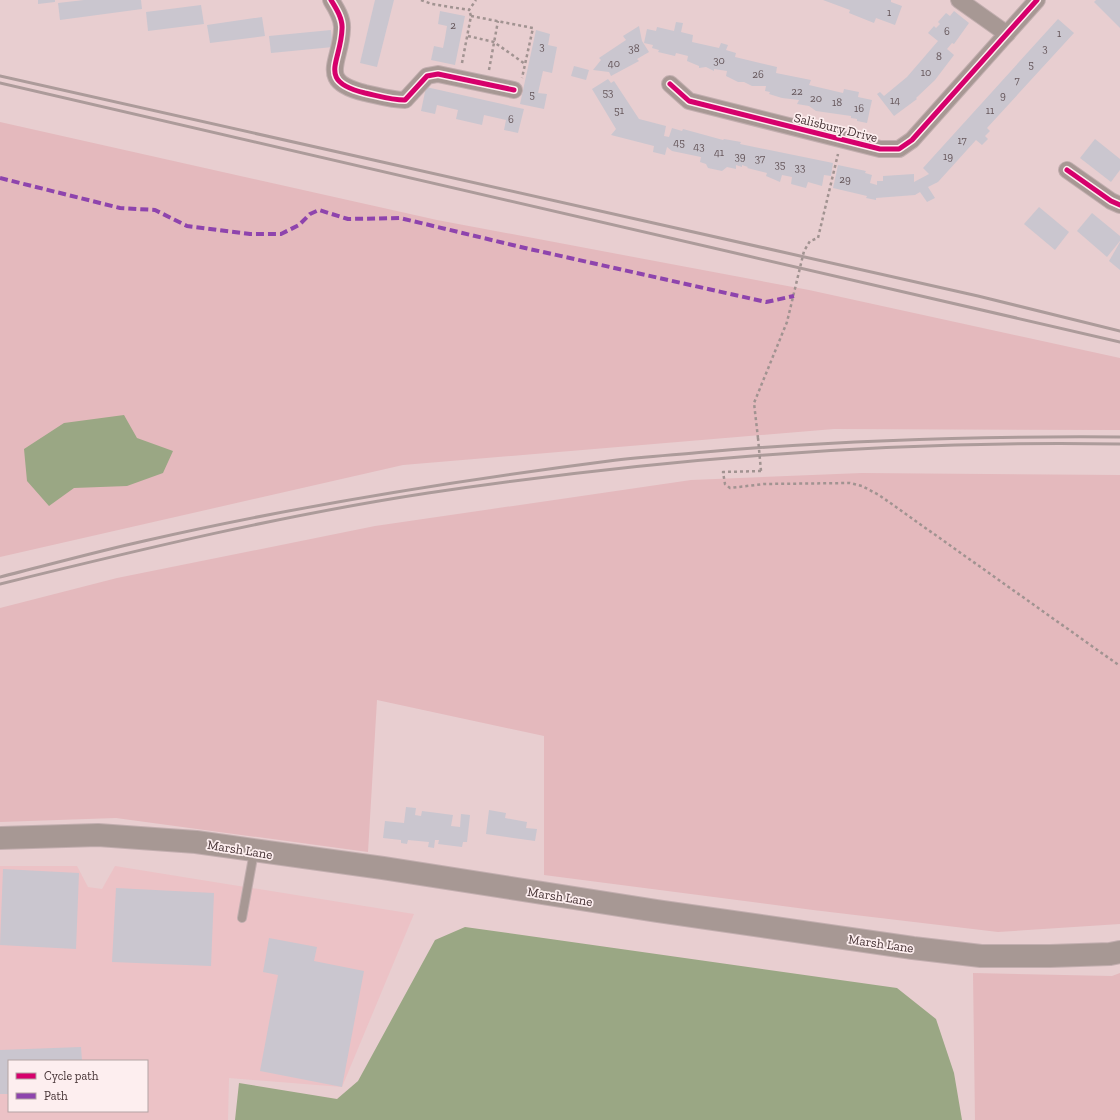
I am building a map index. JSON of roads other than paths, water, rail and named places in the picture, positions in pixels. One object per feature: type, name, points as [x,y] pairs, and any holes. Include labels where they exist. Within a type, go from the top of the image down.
[{"type":"main road","name":"Marsh Lane","points":[[0,838],[98,835],[196,842],[254,852],[383,868],[657,911],[913,948],[981,956],[1050,956],[1110,954],[1120,952]]},
{"type":"street","points":[[331,0],[339,14],[342,28],[334,72],[339,82],[350,89],[395,100],[405,100],[427,76],[438,74],[514,90]]},
{"type":"street","points":[[959,0],[1006,34]]},
{"type":"street","name":"Salisbury Drive","points":[[670,84],[689,101],[880,149],[899,149],[906,145],[1037,0]]},
{"type":"street","points":[[1068,170],[1111,201],[1120,205]]},
{"type":"lane","points":[[242,918],[254,852]]},
{"type":"railway","points":[[0,76],[978,296],[1120,331]]},
{"type":"railway","points":[[0,83],[1120,342]]},
{"type":"railway","points":[[0,577],[126,545],[259,517],[375,495],[609,461],[809,444],[964,438],[1120,437]]},
{"type":"railway","points":[[0,584],[267,522],[428,493],[600,470],[773,454],[859,449],[946,445],[1120,444]]}]
